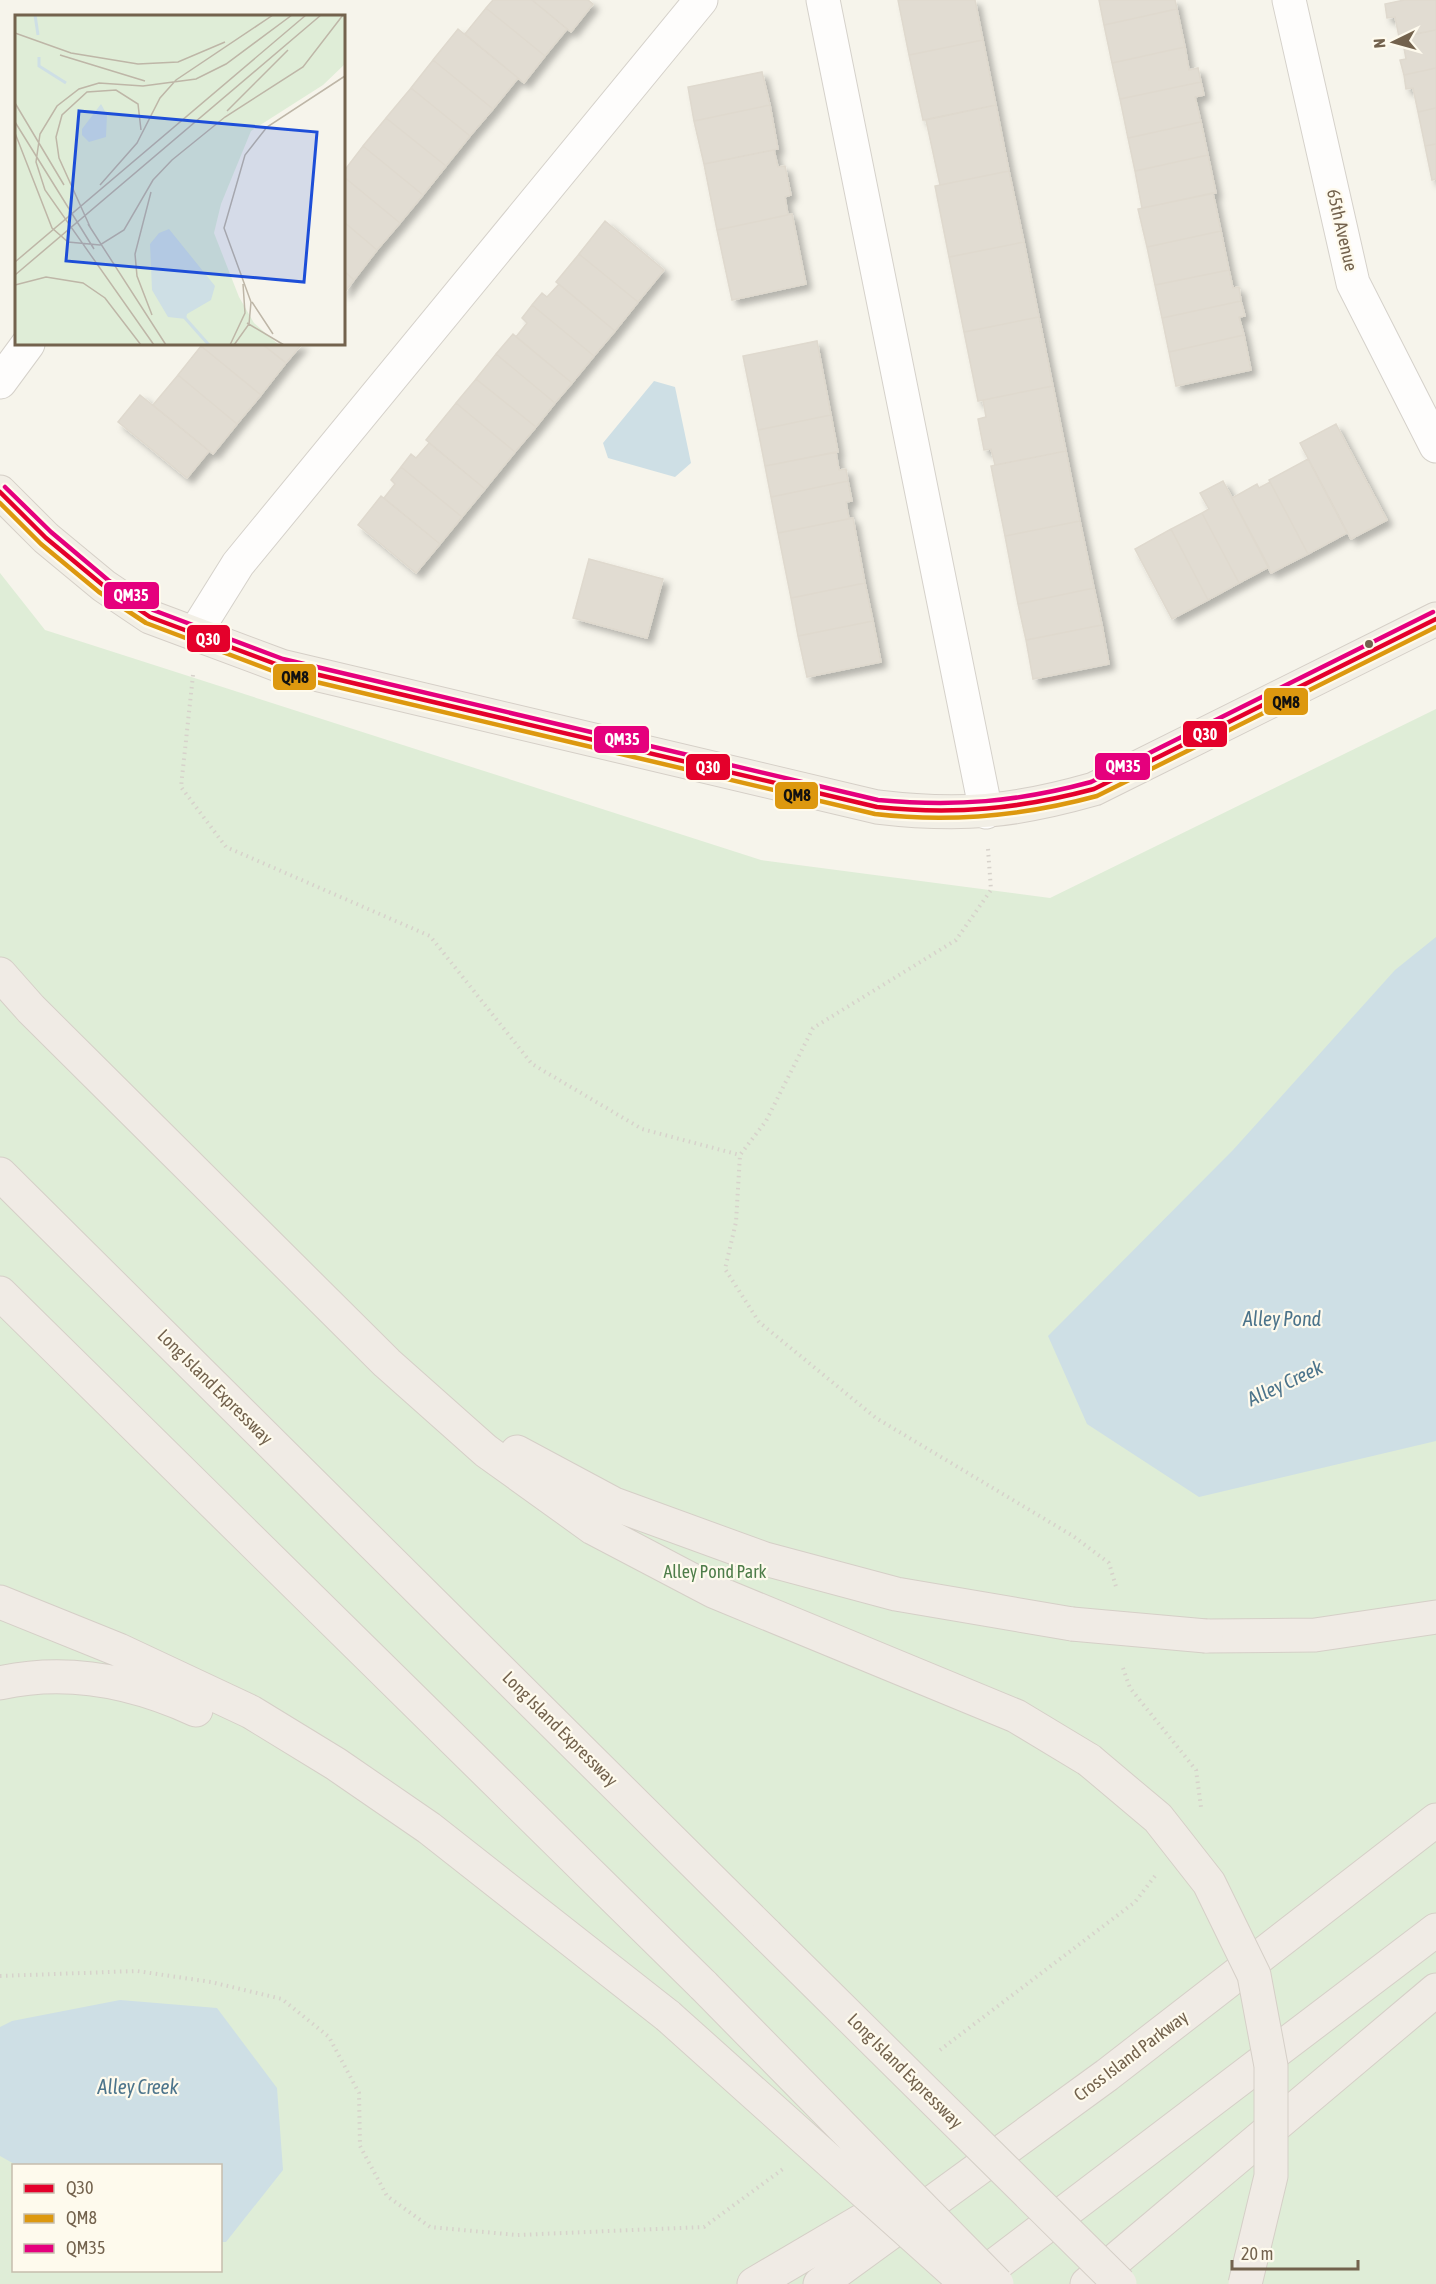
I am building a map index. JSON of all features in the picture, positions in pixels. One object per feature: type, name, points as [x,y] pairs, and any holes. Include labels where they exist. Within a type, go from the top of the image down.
[{"type":"highway","points":[[0,974],[31,1009],[387,1363],[486,1451],[593,1528],[713,1591],[1016,1716],[1089,1760],[1158,1818],[1209,1883],[1254,1975],[1270,2066],[1271,2176],[1245,2284]]},
{"type":"highway","points":[[0,983],[31,1009]]},
{"type":"highway","name":"Long Island Expressway","points":[[0,1173],[1120,2284]]},
{"type":"highway","points":[[0,1293],[704,1986],[997,2284]]},
{"type":"highway","points":[[387,1363],[504,1445],[614,1504],[765,1559],[885,1591],[1072,1624],[1206,1636],[1315,1635],[1436,1617]]},
{"type":"highway","points":[[0,1602],[119,1650],[251,1712],[336,1764],[392,1802],[668,2016],[969,2284],[1436,1930]]},
{"type":"highway","points":[[0,1683],[62,1676],[120,1683],[165,1695],[360,1789],[511,1892]]},
{"type":"highway","name":"Cross Island Parkway","points":[[820,2284],[1107,2075],[1436,1820]]},
{"type":"highway","points":[[1087,2284],[1436,1990]]},
{"type":"highway","points":[[754,2284],[1107,2075]]},
{"type":"main road","points":[[0,492],[46,538],[104,586],[150,617],[281,666],[877,807],[927,813],[986,812],[1036,805],[1094,789],[1436,619]]},
{"type":"street","points":[[195,633],[238,564],[701,0]]},
{"type":"street","points":[[823,0],[986,812]]},
{"type":"street","name":"65th Avenue","points":[[1289,0],[1353,283],[1436,446]]},
{"type":"street","points":[[0,382],[27,345]]},
{"type":"path","points":[[195,633],[193,692],[181,788],[226,847],[430,936],[532,1064],[642,1129],[740,1155]]},
{"type":"path","points":[[986,812],[991,890],[956,940],[813,1028],[766,1120],[740,1155],[736,1221],[725,1269],[759,1322],[876,1418],[1073,1536],[1108,1563],[1118,1594]]},
{"type":"path","points":[[1120,1658],[1130,1688],[1196,1770],[1202,1816]]},
{"type":"path","points":[[939,2051],[1135,1902],[1157,1874]]},
{"type":"path","points":[[0,1976],[136,1971],[211,1982],[282,1999],[328,2037],[359,2093],[360,2146],[387,2196],[430,2227],[517,2235],[704,2227],[792,2162]]},
{"type":"green space","name":"Alley Pond Park","points":[[0,573],[45,630],[761,860],[1050,898],[1436,709],[1436,2284],[0,2284]]},
{"type":"water","points":[[654,381],[675,387],[691,463],[675,477],[608,458],[603,443]]},
{"type":"water","name":"Alley Pond","points":[[1436,937],[1436,1441],[1199,1497],[1087,1424],[1048,1336],[1233,1150],[1395,970]]},
{"type":"water","name":"Alley Creek","points":[[120,2000],[217,2008],[277,2088],[283,2170],[226,2242],[222,2242],[222,2164],[14,2164],[0,2156],[0,2027],[12,2021]]},
{"type":"building","points":[[493,0],[532,0],[567,29],[545,56],[486,8]]},
{"type":"building","points":[[532,0],[588,0],[593,4],[571,32]]},
{"type":"building","points":[[898,0],[975,0],[983,40],[909,55]]},
{"type":"building","points":[[1099,0],[1175,0],[1177,9],[1104,25]]},
{"type":"building","points":[[1404,0],[1436,0],[1436,30],[1399,37],[1395,17],[1387,18],[1385,4]]},
{"type":"building","points":[[486,8],[545,56],[524,83],[465,34]]},
{"type":"building","points":[[1177,9],[1185,47],[1112,63],[1104,25]]},
{"type":"building","points":[[458,29],[518,78],[493,109],[433,60]]},
{"type":"building","points":[[1436,30],[1436,68],[1404,75],[1400,60],[1406,59],[1402,37]]},
{"type":"building","points":[[983,40],[996,105],[923,120],[909,55]]},
{"type":"building","points":[[1185,47],[1189,70],[1198,68],[1201,82],[1120,99],[1112,63]]},
{"type":"building","points":[[433,60],[493,109],[470,136],[411,88]]},
{"type":"building","points":[[1436,68],[1436,108],[1418,112],[1413,88],[1406,89],[1404,75]]},
{"type":"building","points":[[762,72],[770,105],[694,121],[688,87]]},
{"type":"building","points":[[1201,82],[1204,95],[1195,97],[1201,122],[1128,138],[1120,99]]},
{"type":"building","points":[[411,88],[470,136],[446,166],[386,118]]},
{"type":"building","points":[[770,105],[778,149],[704,164],[694,121]]},
{"type":"building","points":[[996,105],[1009,171],[940,185],[926,120]]},
{"type":"building","points":[[1436,108],[1436,144],[1425,146],[1418,112]]},
{"type":"building","points":[[386,118],[446,166],[423,195],[363,146]]},
{"type":"building","points":[[1201,122],[1208,155],[1135,171],[1128,138]]},
{"type":"building","points":[[1436,144],[1436,179],[1432,180],[1425,146]]},
{"type":"building","points":[[363,146],[423,195],[400,223],[345,178],[345,170]]},
{"type":"building","points":[[774,150],[778,167],[785,166],[791,195],[785,197],[788,215],[717,230],[704,164]]},
{"type":"building","points":[[1208,155],[1216,193],[1142,208],[1135,171]]},
{"type":"building","points":[[1009,171],[1024,242],[949,257],[935,186]]},
{"type":"building","points":[[345,178],[400,223],[377,250],[345,223]]},
{"type":"building","points":[[1213,193],[1221,231],[1147,247],[1138,209]]},
{"type":"building","points":[[792,214],[806,284],[732,300],[717,230]]},
{"type":"building","points":[[605,221],[664,270],[638,302],[579,254]]},
{"type":"building","points":[[345,223],[377,250],[354,280],[345,272]]},
{"type":"building","points":[[1221,231],[1229,270],[1155,285],[1147,247]]},
{"type":"building","points":[[1024,242],[1039,317],[964,332],[949,257]]},
{"type":"building","points":[[579,254],[638,302],[615,331],[556,282]]},
{"type":"building","points":[[1229,270],[1233,288],[1239,287],[1241,301],[1162,318],[1155,285]]},
{"type":"building","points":[[345,272],[354,280],[345,292]]},
{"type":"building","points":[[559,284],[615,331],[594,356],[532,305],[542,293],[547,297]]},
{"type":"building","points":[[1241,301],[1245,316],[1239,317],[1244,335],[1169,352],[1162,318]]},
{"type":"building","points":[[532,305],[594,356],[572,383],[516,337],[527,323],[522,318]]},
{"type":"building","points":[[1039,317],[1053,386],[978,401],[964,332]]},
{"type":"building","points":[[513,334],[572,383],[555,403],[496,354]]},
{"type":"building","points":[[1244,335],[1251,370],[1176,386],[1169,352]]},
{"type":"building","points":[[817,341],[831,415],[758,430],[743,356]]},
{"type":"building","points":[[263,345],[286,363],[261,395],[201,346]]},
{"type":"building","points":[[263,345],[301,345],[286,363]]},
{"type":"building","points":[[201,346],[261,395],[237,424],[178,375]]},
{"type":"building","points":[[496,354],[555,403],[536,427],[476,379]]},
{"type":"building","points":[[178,375],[237,424],[213,454],[153,405]]},
{"type":"building","points":[[476,379],[536,427],[515,452],[456,403]]},
{"type":"building","points":[[1053,386],[1066,451],[995,465],[991,449],[984,450],[978,419],[986,417],[983,400]]},
{"type":"building","points":[[140,395],[209,451],[187,478],[118,422]]},
{"type":"building","points":[[456,403],[515,452],[485,489],[426,440]]},
{"type":"building","points":[[831,415],[838,452],[765,466],[758,430]]},
{"type":"building","points":[[1336,424],[1387,520],[1351,539],[1300,443]]},
{"type":"building","points":[[429,443],[485,489],[462,517],[401,467],[411,454],[416,458]]},
{"type":"building","points":[[1066,451],[1080,521],[1005,536],[991,466]]},
{"type":"building","points":[[836,452],[839,470],[846,469],[848,481],[771,497],[765,466]]},
{"type":"building","points":[[1308,459],[1347,533],[1308,554],[1269,480]]},
{"type":"building","points":[[401,467],[462,517],[440,544],[384,498],[395,484],[391,480]]},
{"type":"building","points":[[848,481],[852,501],[846,502],[849,519],[778,533],[771,497]]},
{"type":"building","points":[[1223,481],[1269,567],[1239,583],[1202,513],[1209,509],[1200,493]]},
{"type":"building","points":[[1270,482],[1308,554],[1271,573],[1232,498],[1257,484],[1259,488]]},
{"type":"building","points":[[381,496],[440,544],[416,573],[358,525]]},
{"type":"building","points":[[1202,513],[1239,583],[1208,600],[1171,529]]},
{"type":"building","points":[[853,518],[865,583],[791,598],[778,533]]},
{"type":"building","points":[[1080,521],[1094,588],[1018,604],[1005,536]]},
{"type":"building","points":[[1171,529],[1208,600],[1172,619],[1135,549]]},
{"type":"building","points":[[589,559],[663,579],[647,638],[573,618]]},
{"type":"building","points":[[865,583],[873,621],[798,636],[791,598]]},
{"type":"building","points":[[1094,588],[1102,625],[1026,640],[1018,604]]},
{"type":"building","points":[[873,621],[881,662],[807,677],[798,636]]},
{"type":"building","points":[[1102,625],[1109,664],[1033,679],[1026,640]]},
{"type":"transit line","name":"QM35","points":[[5,487],[51,532],[108,580],[153,610],[283,659],[878,800],[933,803],[986,801],[1037,794],[1091,782],[1433,612]]},
{"type":"transit line","name":"Q30","points":[[0,492],[46,538],[104,586],[150,617],[281,666],[877,807],[960,810],[1013,806],[1094,789],[1436,619]]},
{"type":"transit line","name":"QM8","points":[[0,503],[41,544],[99,592],[146,623],[278,673],[875,814],[904,817],[960,818],[1015,813],[1097,796],[1436,627]]}]
